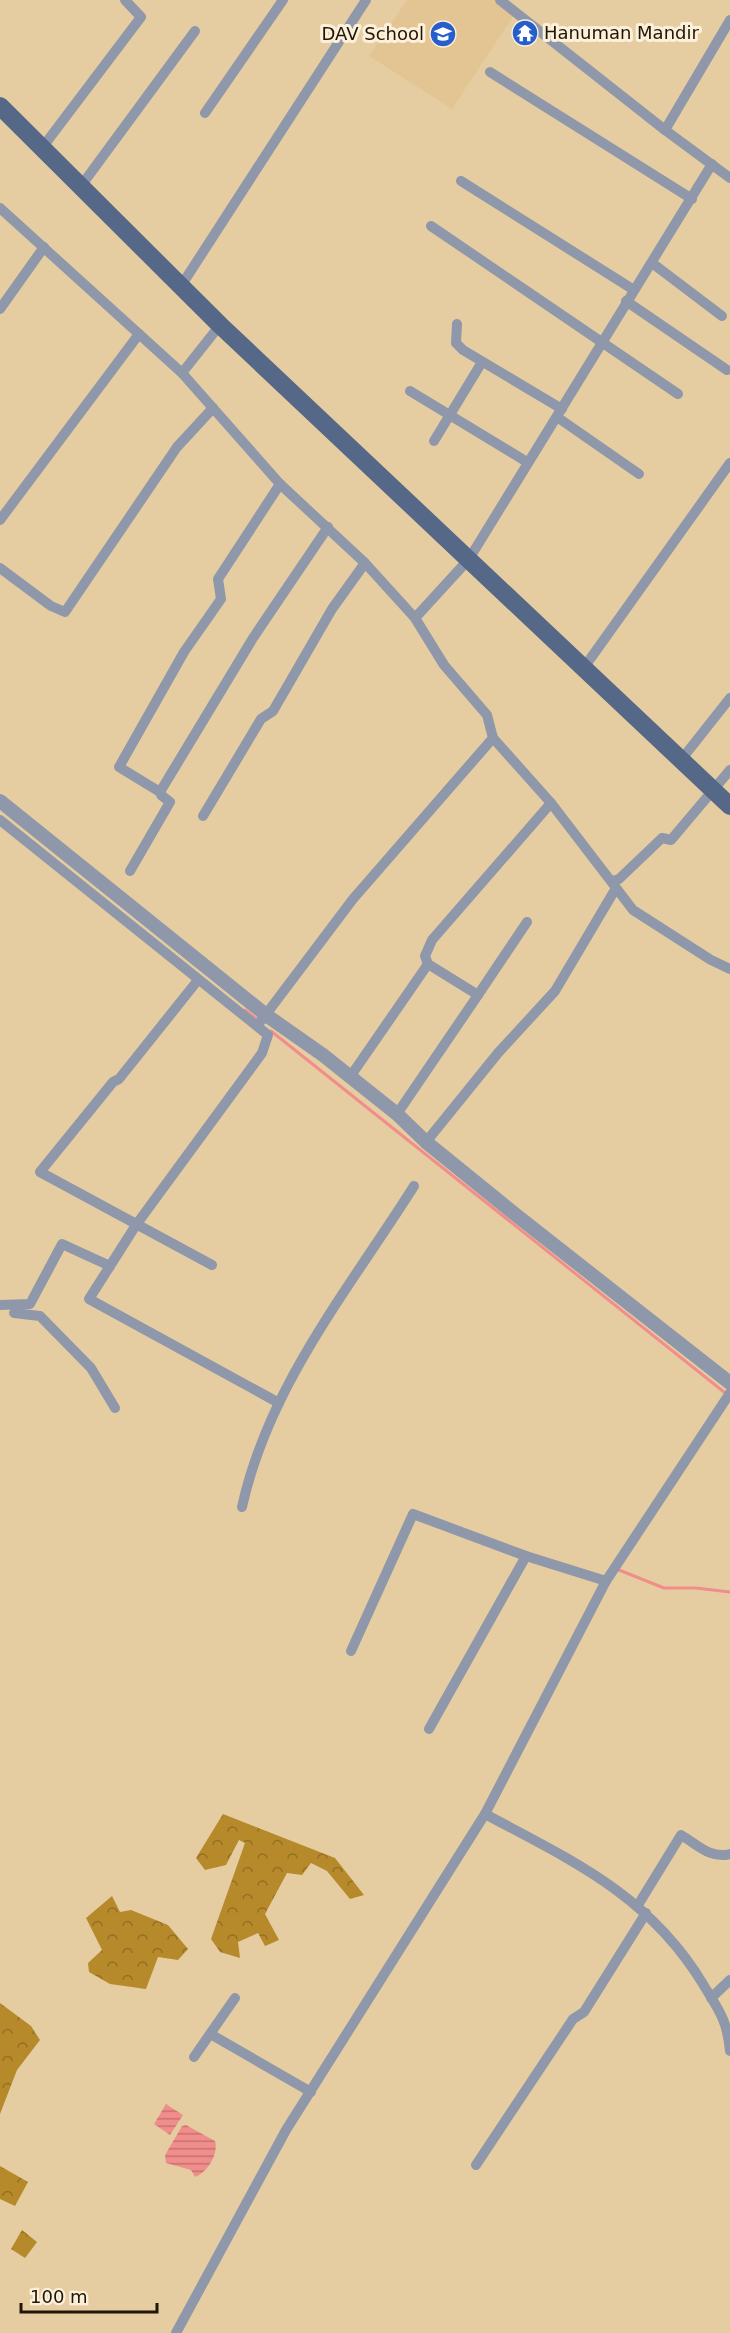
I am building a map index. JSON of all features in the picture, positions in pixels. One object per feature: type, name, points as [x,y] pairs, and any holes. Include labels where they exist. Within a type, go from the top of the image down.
[{"type":"main road","points":[[0,106],[220,324],[730,806]]},
{"type":"street","points":[[42,148],[141,17],[125,0]]},
{"type":"street","points":[[205,113],[283,0]]},
{"type":"street","points":[[181,286],[366,0]]},
{"type":"street","points":[[500,0],[665,130],[730,178]]},
{"type":"street","points":[[665,130],[730,20]]},
{"type":"street","points":[[81,186],[195,31]]},
{"type":"street","points":[[490,72],[692,200]]},
{"type":"street","points":[[415,618],[469,559],[626,301],[692,200],[712,164]]},
{"type":"street","points":[[461,181],[634,290]]},
{"type":"street","points":[[0,208],[182,373],[280,484],[365,562],[415,618],[444,665],[487,715],[493,738],[551,803],[633,910],[711,960],[730,969]]},
{"type":"street","points":[[431,226],[678,394]]},
{"type":"street","points":[[0,309],[44,247]]},
{"type":"street","points":[[652,263],[722,316]]},
{"type":"street","points":[[626,301],[727,370]]},
{"type":"street","points":[[182,373],[220,324]]},
{"type":"street","points":[[457,324],[456,343],[559,413],[639,474]]},
{"type":"street","points":[[0,520],[140,334]]},
{"type":"street","points":[[434,441],[482,362]]},
{"type":"street","points":[[410,391],[527,462]]},
{"type":"street","points":[[0,568],[51,606],[65,612],[177,447],[213,408]]},
{"type":"street","points":[[583,669],[730,463]]},
{"type":"street","points":[[280,484],[219,579],[221,599],[184,652],[119,767],[160,792],[234,667],[328,527]]},
{"type":"street","points":[[203,816],[261,719],[273,711],[332,609],[365,562]]},
{"type":"street","points":[[681,760],[730,698]]},
{"type":"street","points":[[263,1020],[353,899],[493,738]]},
{"type":"street","points":[[426,1142],[498,1053],[555,990],[614,884],[662,838],[670,840],[730,770]]},
{"type":"street","points":[[130,871],[170,802],[161,795]]},
{"type":"street","points":[[0,801],[263,1020],[268,1035],[262,1053],[136,1225],[89,1299],[279,1403]]},
{"type":"street","points":[[478,995],[428,964],[425,956],[432,940],[551,803]]},
{"type":"street","points":[[0,820],[198,980],[350,1077],[397,1114],[426,1142],[730,1383]]},
{"type":"street","points":[[397,1114],[527,922]]},
{"type":"street","points":[[350,1077],[428,964]]},
{"type":"street","points":[[198,980],[119,1079],[113,1082],[40,1172],[212,1265]]},
{"type":"street","points":[[242,1507],[250,1469],[279,1403],[311,1340],[414,1186]]},
{"type":"street","points":[[0,1305],[30,1304],[62,1244],[110,1266]]},
{"type":"street","points":[[14,1313],[40,1316],[91,1368],[115,1408]]},
{"type":"street","points":[[176,2333],[269,2161],[485,1814],[606,1581],[726,1407],[730,1393]]},
{"type":"street","points":[[351,1651],[413,1514],[526,1556],[606,1581]]},
{"type":"street","points":[[429,1729],[526,1556]]},
{"type":"street","points":[[485,1814],[583,1866],[642,1909],[673,1939],[711,1998],[727,2025],[730,2051]]},
{"type":"street","points":[[476,2165],[573,2019],[584,2012],[681,1835],[710,1855],[730,1854]]},
{"type":"street","points":[[711,1998],[730,1980]]},
{"type":"street","points":[[194,2057],[212,2035],[235,1998]]},
{"type":"street","points":[[212,2035],[311,2091]]},
{"type":"shaded area","name":"DAV School","points":[[407,0],[499,0],[516,12],[452,109],[369,56]]},
{"type":"shaded area","points":[[166,2104],[183,2115],[170,2135],[154,2124]]},
{"type":"shaded area","points":[[186,2125],[215,2141],[216,2146],[211,2162],[204,2172],[195,2177],[191,2170],[166,2163],[165,2155],[182,2126]]},
{"type":"green space","points":[[223,1814],[335,1858],[364,1895],[350,1899],[327,1871],[311,1863],[302,1875],[287,1873],[265,1914],[279,1940],[265,1946],[258,1933],[238,1942],[240,1958],[220,1952],[211,1939],[245,1843],[239,1840],[226,1865],[205,1870],[196,1858]]},
{"type":"green space","points":[[112,1896],[120,1912],[131,1910],[168,1925],[188,1949],[178,1960],[158,1957],[146,1989],[110,1984],[89,1972],[88,1963],[102,1950],[86,1918]]},
{"type":"green space","points":[[0,2003],[31,2026],[40,2040],[17,2070],[0,2114]]},
{"type":"green space","points":[[0,2166],[28,2182],[15,2206],[0,2199]]},
{"type":"green space","points":[[22,2230],[37,2242],[25,2258],[11,2249]]},
{"type":"waterway","points":[[245,1010],[259,1021]]},
{"type":"waterway","points":[[271,1031],[724,1392]]},
{"type":"waterway","points":[[619,1570],[664,1588],[696,1588],[730,1592]]},
{"type":"place","name":"Hanuman Mandir","points":[[525,33]]},
{"type":"place","name":"DAV School","points":[[443,34]]}]
